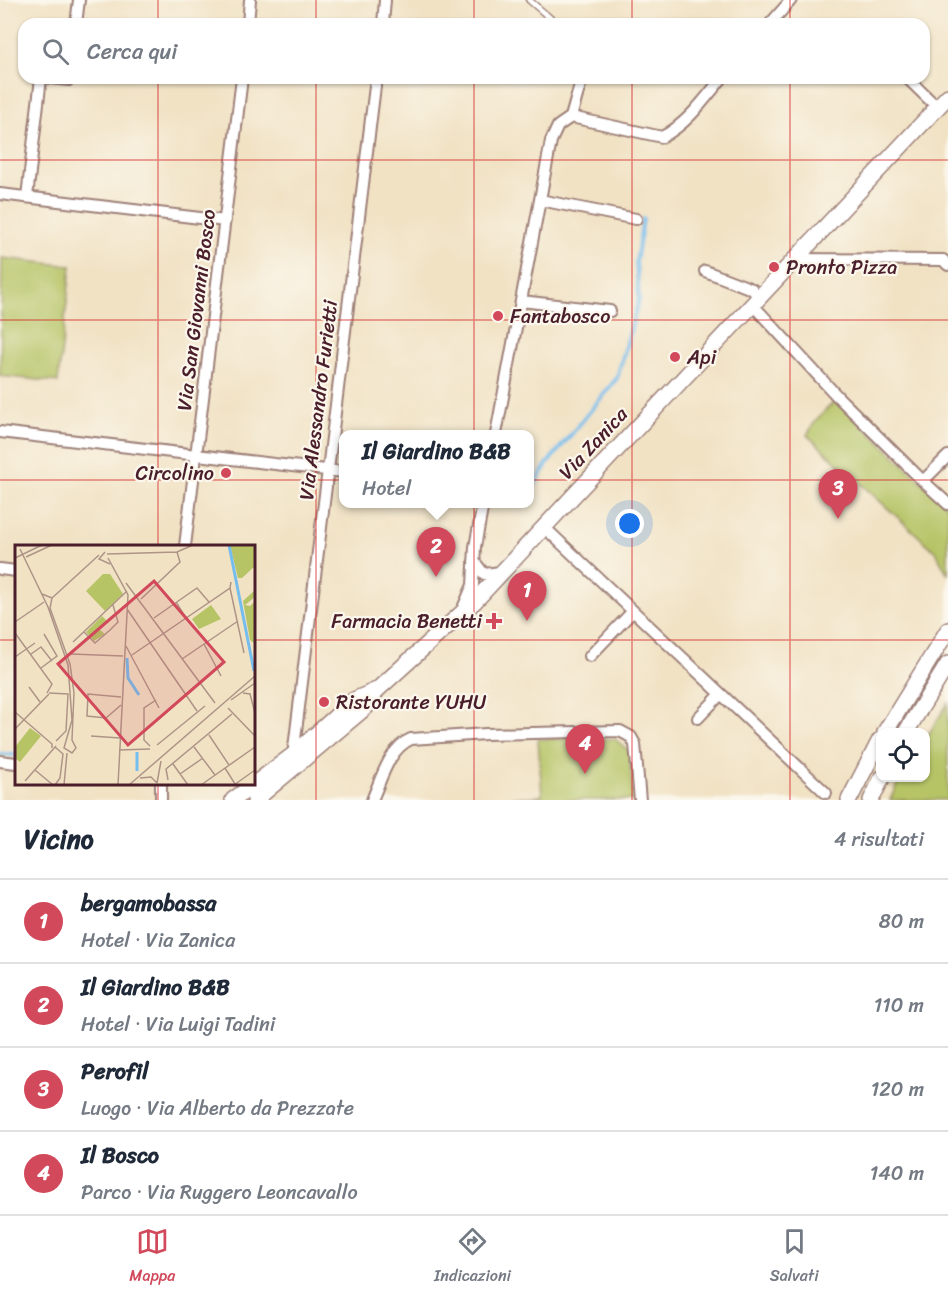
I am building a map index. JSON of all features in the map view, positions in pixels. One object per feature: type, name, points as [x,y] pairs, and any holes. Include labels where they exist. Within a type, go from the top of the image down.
[{"type":"main road","name":"Via Zanica","points":[[255,783],[302,748],[366,707],[377,690],[458,616],[948,96]]},
{"type":"main road","points":[[887,728],[948,630]]},
{"type":"main road","points":[[908,728],[948,664]]},
{"type":"main road","name":"Via Zanica","points":[[255,800],[284,775],[302,748],[354,700],[377,690]]},
{"type":"main road","points":[[849,800],[876,748]]},
{"type":"main road","points":[[871,800],[880,782]]},
{"type":"main road","name":"Via Zanica","points":[[233,800],[253,785]]},
{"type":"street","points":[[77,18],[79,0]]},
{"type":"street","points":[[248,18],[250,0]]},
{"type":"street","points":[[383,18],[386,0]]},
{"type":"street","points":[[775,18],[791,0]]},
{"type":"street","points":[[27,197],[40,84]]},
{"type":"street","name":"Via San Giovanni Bosco","points":[[185,545],[241,84]]},
{"type":"street","name":"Via Alessandro Furietti","points":[[284,775],[302,748],[297,726],[375,84]]},
{"type":"street","points":[[497,430],[551,141],[558,126],[571,117],[580,84]]},
{"type":"street","points":[[571,117],[662,137],[674,131],[690,116],[717,84]]},
{"type":"street","points":[[913,84],[937,107]]},
{"type":"street","points":[[0,194],[225,221]]},
{"type":"street","points":[[540,200],[636,219]]},
{"type":"street","points":[[795,259],[943,260],[948,265]]},
{"type":"street","points":[[705,271],[752,289],[756,301],[837,396],[948,504]]},
{"type":"street","points":[[521,301],[610,311]]},
{"type":"street","points":[[0,432],[339,471]]},
{"type":"street","points":[[923,481],[948,456]]},
{"type":"street","points":[[458,616],[471,593],[482,508]]},
{"type":"street","points":[[543,527],[826,793]]},
{"type":"street","points":[[474,561],[483,574],[495,575],[501,572]]},
{"type":"street","points":[[0,569],[15,571]]},
{"type":"street","points":[[590,656],[633,611]]},
{"type":"street","points":[[935,683],[948,673]]},
{"type":"street","points":[[698,718],[722,694]]},
{"type":"street","points":[[297,726],[320,731]]},
{"type":"street","points":[[372,800],[395,752],[403,742],[411,739],[486,734],[620,731],[631,737],[635,744],[640,800]]},
{"type":"street","points":[[0,761],[15,763]]},
{"type":"lane","points":[[530,0],[550,18]]},
{"type":"green space","points":[[2,258],[71,266],[58,382],[0,376]]},
{"type":"green space","points":[[836,400],[948,507],[948,575],[936,552],[807,435],[816,420]]},
{"type":"green space","points":[[948,703],[948,800],[890,800],[898,782],[930,782],[930,732]]},
{"type":"green space","points":[[538,739],[615,739],[629,751],[633,800],[465,800],[542,796]]},
{"type":"waterway","points":[[534,486],[547,464],[617,378],[639,299],[636,262],[643,219]]},
{"type":"waterway","points":[[0,754],[15,755]]},
{"type":"place","name":"Pronto Pizza","points":[[774,267]]},
{"type":"place","name":"Fantabosco","points":[[498,316]]},
{"type":"place","name":"Api","points":[[675,357]]},
{"type":"place","name":"Circolino","points":[[226,473]]},
{"type":"place","name":"Perofil","points":[[838,519]]},
{"type":"place","name":"Il Giardino B&B","points":[[436,577]]},
{"type":"place","name":"Farmacia Benetti","points":[[494,621]]},
{"type":"place","name":"bergamobassa","points":[[527,621]]},
{"type":"place","name":"Ristorante YUHU","points":[[324,702]]},
{"type":"place","name":"Il Bosco","points":[[585,774]]}]
